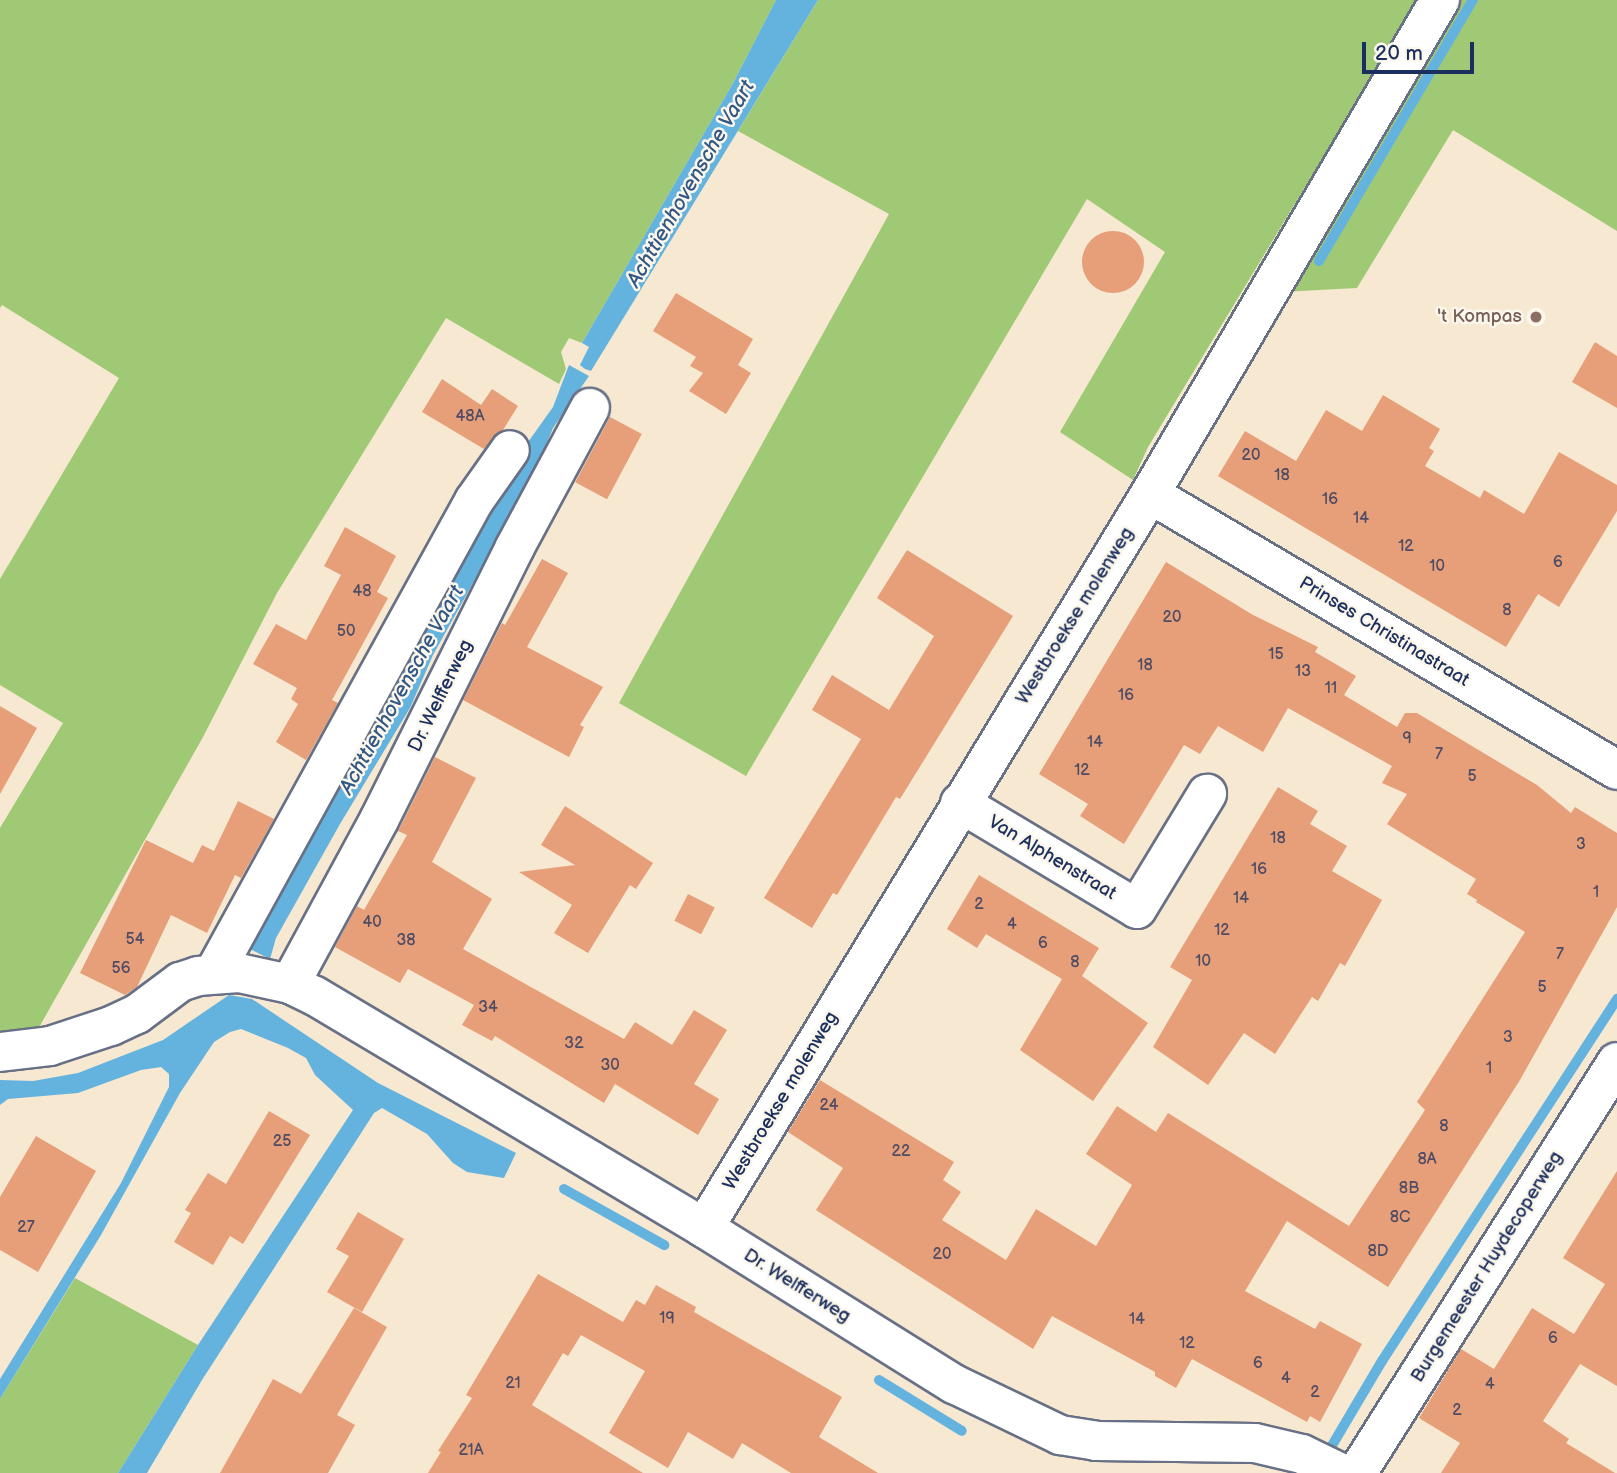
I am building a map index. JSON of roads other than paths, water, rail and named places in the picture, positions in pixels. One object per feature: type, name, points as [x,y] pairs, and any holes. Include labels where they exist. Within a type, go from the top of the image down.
[{"type":"street","name":"Westbroekse molenweg","points":[[704,1228],[1150,494],[1440,0]]},
{"type":"street","name":"Dr. Welfferweg","points":[[287,983],[379,820],[515,547],[590,408]]},
{"type":"street","points":[[217,973],[474,501],[510,450]]},
{"type":"street","name":"Prinses Christinastraat","points":[[1150,494],[1617,770]]},
{"type":"street","name":"Van Alphenstraat","points":[[960,803],[1137,909],[1207,794]]},
{"type":"street","name":"Dr. Welfferweg","points":[[0,1052],[50,1046],[100,1030],[137,1014],[180,982],[217,973],[239,973],[287,983],[315,996],[704,1228],[954,1384],[1060,1435],[1096,1441],[1255,1443],[1326,1466]]},
{"type":"street","name":"Burgemeester Huydecoperweg","points":[[1357,1473],[1617,1062]]},
{"type":"water","name":"Achttienhovensche Vaart","points":[[776,0],[818,0],[591,371],[585,369],[580,365],[589,347],[582,343],[732,85]]},
{"type":"water","name":"Achttienhovensche Vaart","points":[[569,365],[589,376],[553,428],[536,470],[433,655],[410,708],[276,938],[270,959],[248,948],[516,459],[553,407]]},
{"type":"water","points":[[229,995],[252,999],[378,1083],[516,1153],[504,1178],[467,1172],[453,1163],[427,1134],[382,1108],[374,1113],[202,1380],[147,1473],[118,1473],[198,1345],[353,1110],[315,1075],[306,1058],[288,1048],[241,1029],[214,1042],[180,1093],[101,1235],[0,1399],[0,1379],[121,1183],[169,1087],[169,1074],[161,1067],[141,1070],[78,1093],[8,1099],[0,1105],[0,1080],[33,1081],[78,1073],[163,1040]]},
{"type":"waterway","points":[[1319,261],[1473,0]]},
{"type":"waterway","points":[[1324,1459],[1382,1361],[1617,999]]},
{"type":"waterway","points":[[564,1189],[664,1245]]},
{"type":"waterway","points":[[879,1380],[962,1431]]},
{"type":"place","name":"'t Kompas","points":[[1536,317]]}]
